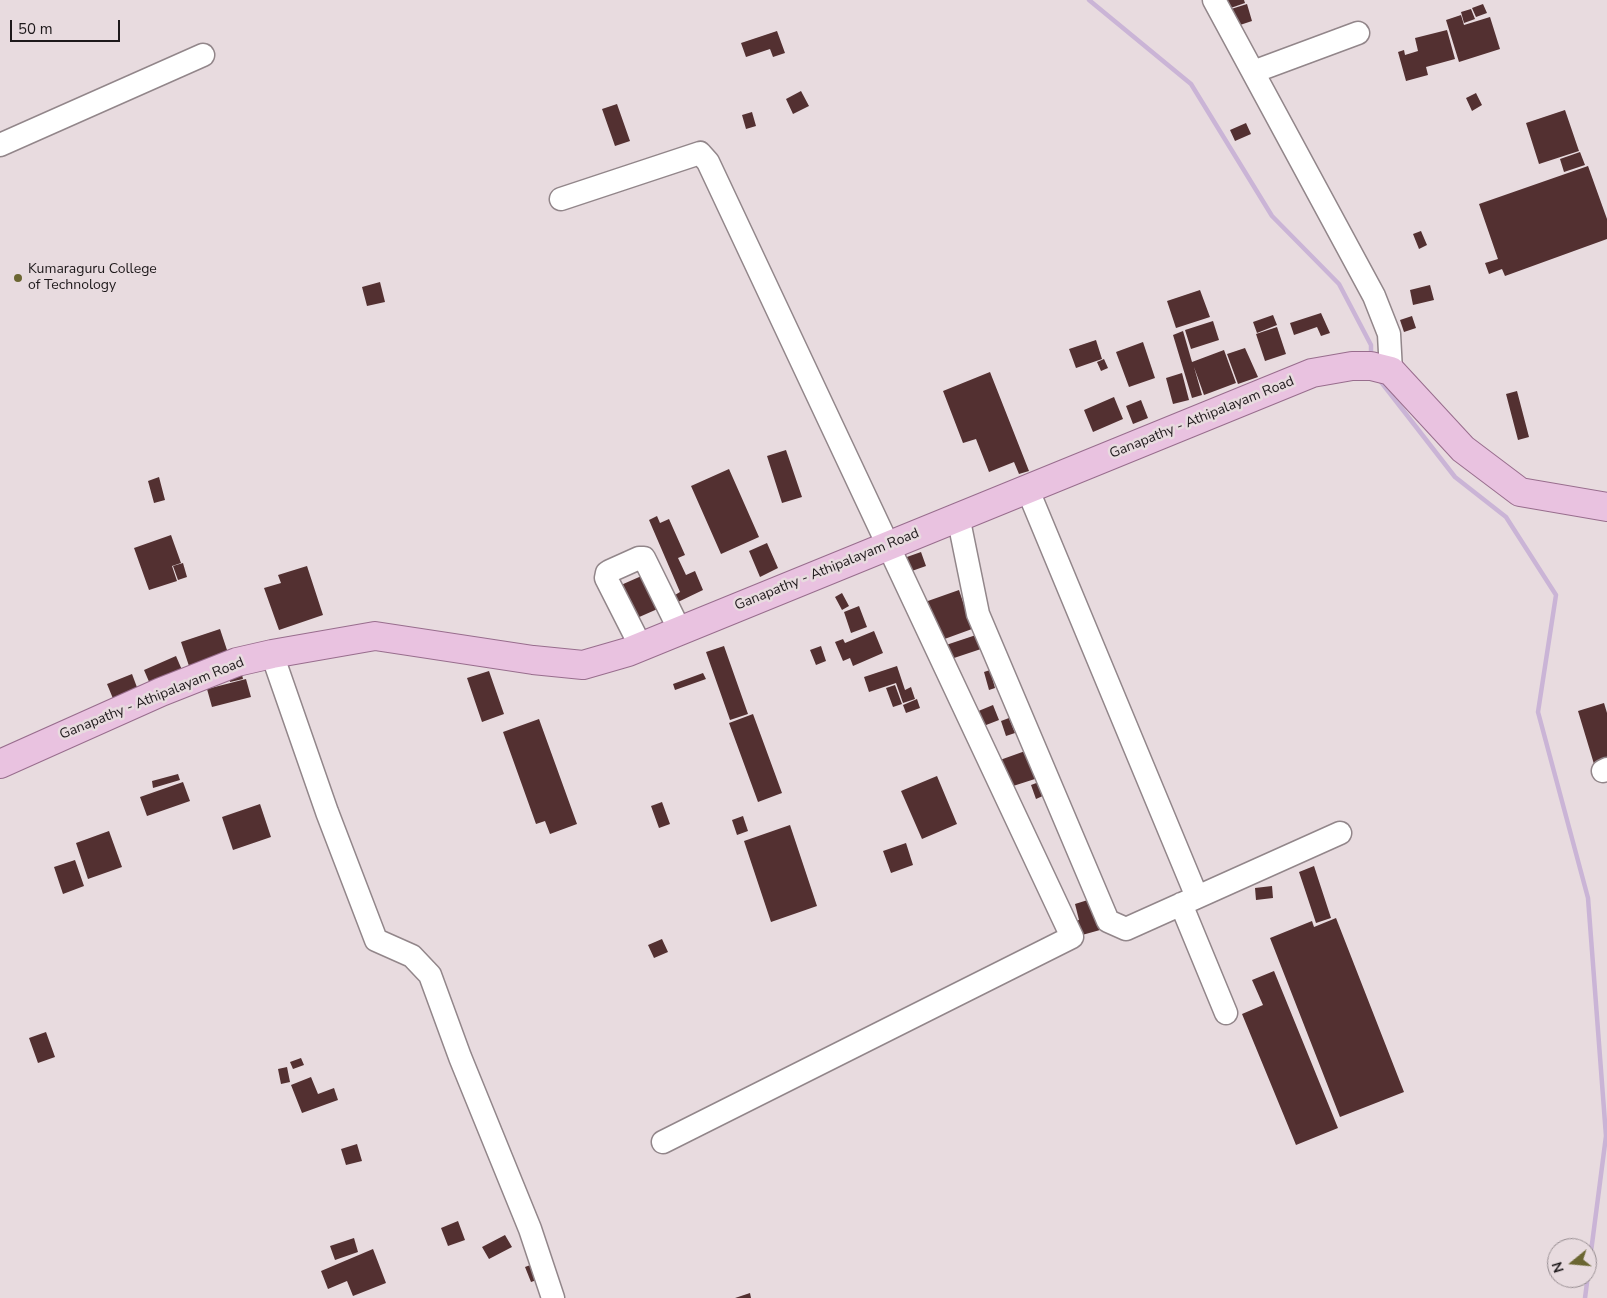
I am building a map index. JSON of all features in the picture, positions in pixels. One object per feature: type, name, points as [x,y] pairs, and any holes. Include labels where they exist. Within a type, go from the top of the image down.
[{"type":"main road","name":"Ganapathy - Athipalayam Road","points":[[0,764],[237,662],[375,636],[532,660],[583,664],[640,647],[958,516],[1312,374],[1352,366],[1371,366],[1391,371]]},
{"type":"main road","points":[[1391,371],[1463,449],[1520,492],[1607,507]]},
{"type":"street","points":[[1214,0],[1374,296],[1388,334],[1391,371]]},
{"type":"street","points":[[1253,72],[1358,33]]},
{"type":"street","points":[[0,145],[203,54]]},
{"type":"street","points":[[561,199],[700,153],[708,162],[1072,937],[663,1142]]},
{"type":"street","points":[[1027,488],[1189,901],[1226,1012]]},
{"type":"street","points":[[958,516],[978,614],[1108,921],[1126,929],[1340,834]]},
{"type":"street","points":[[640,647],[606,578],[607,573],[610,571],[640,558],[644,558],[680,631]]},
{"type":"street","points":[[272,654],[327,812],[376,940],[412,956],[430,975],[460,1057],[530,1229],[553,1298]]},
{"type":"building","points":[[1222,0],[1244,0],[1245,3],[1225,10]]},
{"type":"building","points":[[1247,4],[1252,21],[1234,27],[1228,10]]},
{"type":"building","points":[[1483,4],[1487,13],[1476,17],[1472,8]]},
{"type":"building","points":[[1471,9],[1475,19],[1464,23],[1461,12]]},
{"type":"building","points":[[1461,15],[1464,25],[1490,17],[1500,49],[1459,62],[1446,20]]},
{"type":"building","points":[[1447,30],[1455,59],[1426,67],[1428,75],[1406,81],[1398,52],[1404,50],[1405,55],[1418,51],[1415,38]]},
{"type":"building","points":[[777,31],[785,53],[773,57],[770,49],[746,57],[741,43]]},
{"type":"building","points":[[801,91],[809,106],[793,114],[786,99]]},
{"type":"building","points":[[1476,93],[1482,105],[1472,111],[1466,98]]},
{"type":"building","points":[[617,104],[630,141],[615,146],[602,109]]},
{"type":"building","points":[[1565,110],[1579,151],[1539,164],[1526,123]]},
{"type":"building","points":[[752,112],[756,126],[746,129],[742,115]]},
{"type":"building","points":[[1246,123],[1251,134],[1235,141],[1230,130]]},
{"type":"building","points":[[1580,152],[1585,165],[1564,172],[1560,159]]},
{"type":"building","points":[[1588,166],[1607,219],[1607,239],[1505,276],[1502,269],[1489,274],[1485,263],[1498,259],[1479,204]]},
{"type":"building","points":[[1421,231],[1427,245],[1419,249],[1413,234]]},
{"type":"building","points":[[380,282],[385,302],[367,306],[362,287]]},
{"type":"building","points":[[1430,285],[1434,300],[1413,305],[1410,290]]},
{"type":"building","points":[[1200,290],[1210,317],[1176,328],[1167,301]]},
{"type":"building","points":[[1321,313],[1330,333],[1321,336],[1317,327],[1294,335],[1290,323]]},
{"type":"building","points":[[1273,315],[1277,325],[1257,333],[1253,322]]},
{"type":"building","points":[[1412,316],[1416,328],[1404,332],[1400,320]]},
{"type":"building","points":[[1213,321],[1219,340],[1191,349],[1185,330]]},
{"type":"building","points":[[1277,327],[1286,354],[1265,361],[1256,334]]},
{"type":"building","points":[[1183,331],[1192,362],[1224,350],[1236,383],[1204,395],[1194,367],[1202,395],[1192,398],[1173,335]]},
{"type":"building","points":[[1096,340],[1102,359],[1076,368],[1069,349]]},
{"type":"building","points":[[1143,342],[1155,378],[1129,387],[1116,352]]},
{"type":"building","points":[[1245,348],[1258,377],[1238,384],[1227,354]]},
{"type":"building","points":[[1104,359],[1108,368],[1101,371],[1097,362]]},
{"type":"building","points":[[990,372],[1029,471],[1019,474],[1014,462],[989,472],[976,439],[963,443],[943,391]]},
{"type":"building","points":[[1182,373],[1189,400],[1173,404],[1166,378]]},
{"type":"building","points":[[1517,391],[1529,437],[1518,440],[1506,394]]},
{"type":"building","points":[[1114,397],[1123,419],[1093,432],[1084,410]]},
{"type":"building","points":[[1141,400],[1148,418],[1133,424],[1126,406]]},
{"type":"building","points":[[786,450],[802,497],[782,503],[767,456]]},
{"type":"building","points":[[729,469],[759,537],[721,554],[691,486]]},
{"type":"building","points":[[159,477],[165,500],[154,503],[148,481]]},
{"type":"building","points":[[657,516],[660,523],[669,519],[685,555],[678,558],[686,575],[695,571],[703,590],[678,602],[675,595],[680,592],[649,520]]},
{"type":"building","points":[[171,535],[181,563],[172,566],[177,581],[149,590],[134,548]]},
{"type":"building","points":[[767,543],[778,568],[760,577],[749,551]]},
{"type":"building","points":[[921,552],[926,566],[909,572],[904,558]]},
{"type":"building","points":[[183,563],[187,577],[178,580],[173,566]]},
{"type":"building","points":[[307,566],[323,615],[279,630],[264,588],[281,583],[278,575]]},
{"type":"building","points":[[646,574],[662,607],[637,618],[621,585]]},
{"type":"building","points":[[959,590],[972,629],[939,641],[925,602]]},
{"type":"building","points":[[842,593],[849,606],[842,610],[835,597]]},
{"type":"building","points":[[859,606],[867,627],[851,633],[844,612]]},
{"type":"building","points":[[220,629],[228,653],[189,666],[181,642]]},
{"type":"building","points":[[874,631],[883,653],[853,666],[850,658],[843,661],[835,642],[843,639],[845,643]]},
{"type":"building","points":[[976,635],[981,649],[951,659],[946,645]]},
{"type":"building","points":[[724,646],[748,714],[730,720],[706,652]]},
{"type":"building","points":[[821,646],[826,661],[816,665],[810,650]]},
{"type":"building","points":[[176,656],[182,670],[150,684],[144,670]]},
{"type":"building","points":[[897,666],[905,690],[911,687],[915,699],[903,703],[896,683],[869,692],[864,677]]},
{"type":"building","points":[[241,670],[243,679],[230,682],[228,673]]},
{"type":"building","points":[[990,670],[995,688],[989,690],[984,672]]},
{"type":"building","points":[[489,671],[504,714],[482,722],[467,678]]},
{"type":"building","points":[[703,673],[706,679],[675,690],[673,684]]},
{"type":"building","points":[[132,674],[138,690],[114,701],[107,684]]},
{"type":"building","points":[[246,679],[251,697],[212,707],[207,689]]},
{"type":"building","points":[[895,685],[902,704],[893,707],[886,688]]},
{"type":"building","points":[[917,699],[920,708],[906,713],[903,705]]},
{"type":"building","points":[[1604,703],[1607,713],[1607,760],[1594,764],[1578,711]]},
{"type":"building","points":[[993,705],[999,720],[981,727],[976,712]]},
{"type":"building","points":[[753,714],[782,793],[758,802],[729,723]]},
{"type":"building","points":[[1009,718],[1015,733],[1006,736],[1001,721]]},
{"type":"building","points":[[539,719],[577,824],[550,834],[545,821],[536,824],[503,732]]},
{"type":"building","points":[[1028,750],[1038,778],[1010,787],[1000,760]]},
{"type":"building","points":[[178,774],[180,780],[153,788],[152,781]]},
{"type":"building","points":[[937,776],[957,824],[922,839],[901,791]]},
{"type":"building","points":[[183,782],[190,801],[147,816],[140,797]]},
{"type":"building","points":[[1039,782],[1045,795],[1036,799],[1031,785]]},
{"type":"building","points":[[662,802],[670,824],[659,828],[651,806]]},
{"type":"building","points":[[260,804],[271,837],[233,850],[222,817]]},
{"type":"building","points":[[743,816],[748,831],[737,835],[732,820]]},
{"type":"building","points":[[790,825],[817,906],[771,922],[744,841]]},
{"type":"building","points":[[109,831],[122,867],[88,879],[76,843]]},
{"type":"building","points":[[906,843],[913,865],[891,873],[883,851]]},
{"type":"building","points":[[75,860],[84,886],[63,894],[54,867]]},
{"type":"building","points":[[1314,866],[1331,918],[1316,923],[1299,872]]},
{"type":"building","points":[[1272,886],[1273,898],[1256,900],[1255,888]]},
{"type":"building","points":[[1091,899],[1100,930],[1075,937],[1071,922],[1079,920],[1075,904]]},
{"type":"building","points":[[1336,918],[1404,1092],[1340,1117],[1270,938],[1312,921],[1314,927]]},
{"type":"building","points":[[662,939],[668,952],[654,958],[648,945]]},
{"type":"building","points":[[1274,971],[1338,1128],[1296,1145],[1242,1014],[1263,1005],[1252,980]]},
{"type":"building","points":[[46,1032],[55,1057],[38,1063],[29,1038]]},
{"type":"building","points":[[301,1058],[304,1065],[293,1069],[290,1062]]},
{"type":"building","points":[[287,1067],[290,1082],[281,1084],[278,1069]]},
{"type":"building","points":[[311,1077],[318,1094],[334,1088],[338,1100],[302,1113],[291,1085]]},
{"type":"building","points":[[357,1144],[362,1161],[346,1165],[341,1149]]},
{"type":"building","points":[[458,1221],[465,1240],[448,1246],[441,1228]]},
{"type":"building","points":[[505,1235],[512,1247],[489,1259],[482,1247]]},
{"type":"building","points":[[354,1238],[358,1252],[335,1260],[330,1246]]},
{"type":"building","points":[[373,1249],[386,1283],[353,1296],[347,1281],[328,1289],[321,1271]]},
{"type":"building","points":[[549,1258],[554,1274],[531,1282],[525,1267]]},
{"type":"building","points":[[750,1293],[751,1298],[735,1298]]},
{"type":"waterway","points":[[1089,0],[1191,84],[1272,216],[1339,284],[1371,345],[1371,357]]},
{"type":"waterway","points":[[1378,378],[1455,477],[1506,517],[1556,595],[1538,712],[1588,898],[1606,1136],[1585,1298]]},
{"type":"place","name":"Kumaraguru College of Technology","points":[[18,278]]}]
